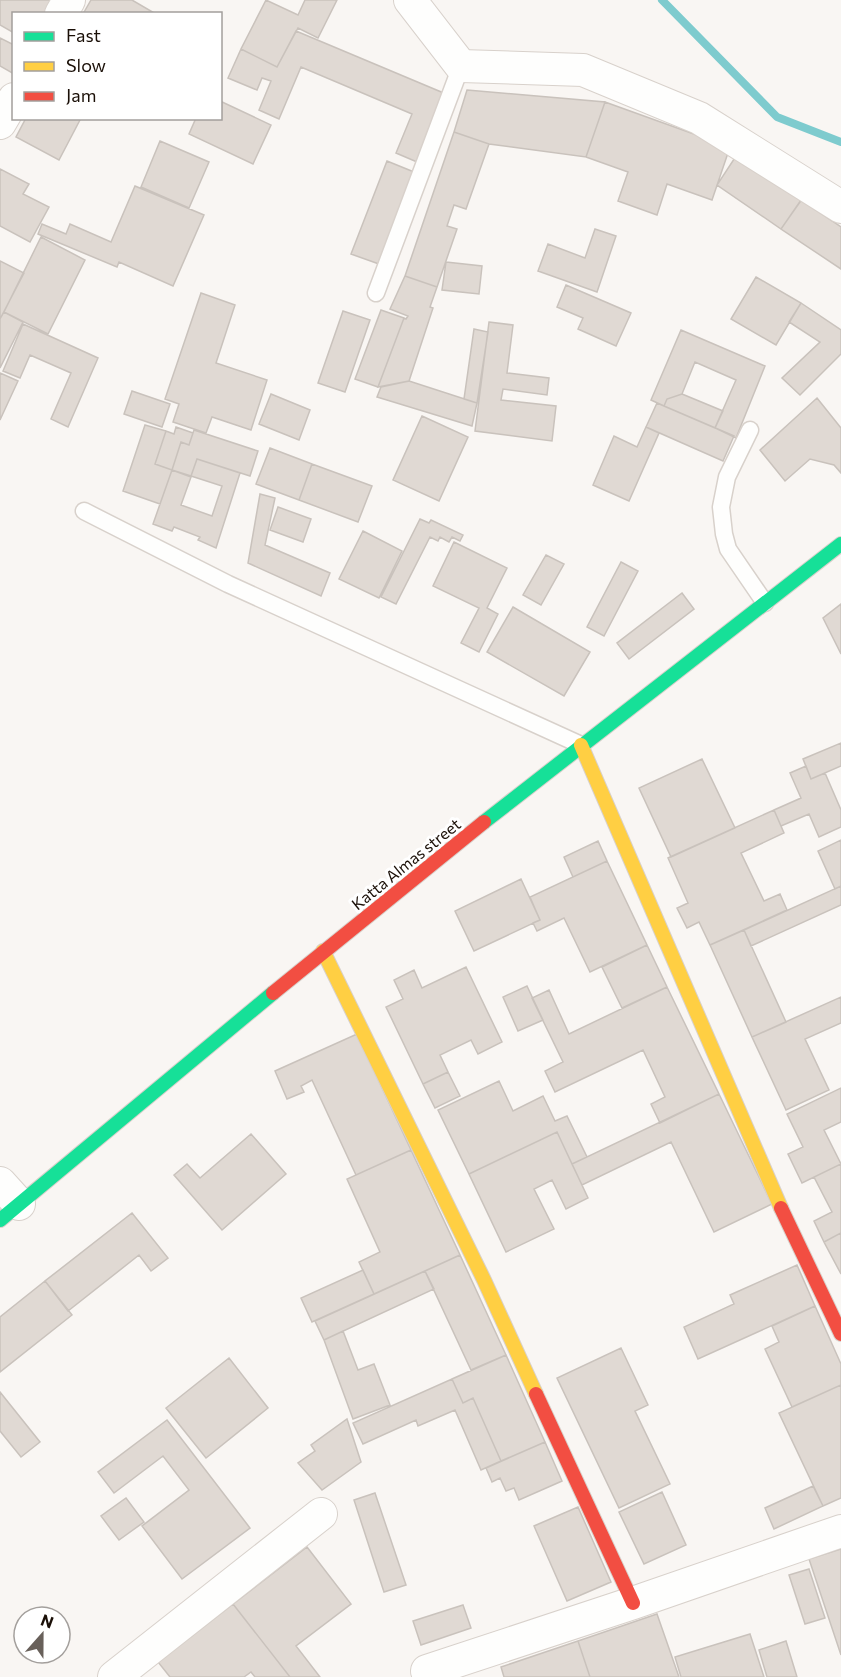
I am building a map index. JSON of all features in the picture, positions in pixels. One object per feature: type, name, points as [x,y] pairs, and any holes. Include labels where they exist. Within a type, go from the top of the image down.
[{"type":"street","points":[[410,0],[461,66],[584,70],[699,118],[841,207]]},
{"type":"street","points":[[0,123],[12,102]]},
{"type":"street","name":"Katta Almas street","points":[[6,1202],[581,745],[841,544]]},
{"type":"street","points":[[581,745],[781,1207],[841,1334]]},
{"type":"street","points":[[323,951],[489,1291],[633,1603]]},
{"type":"street","points":[[114,1677],[321,1514]]},
{"type":"street","points":[[427,1671],[841,1531]]},
{"type":"lane","points":[[376,293],[461,66]]},
{"type":"lane","points":[[750,430],[727,477],[721,507],[728,549],[765,603]]},
{"type":"lane","points":[[84,511],[228,584],[581,745]]},
{"type":"building","points":[[0,0],[61,0],[54,12],[12,12],[12,32],[0,25]]},
{"type":"building","points":[[91,0],[132,0],[153,12],[84,12]]},
{"type":"building","points":[[266,0],[298,15],[305,0],[337,0],[318,38],[298,28],[277,67],[241,49]]},
{"type":"building","points":[[296,31],[446,94],[417,162],[396,153],[412,114],[301,67],[279,119],[259,110],[271,81],[262,78],[257,90],[228,78],[241,49],[277,67]]},
{"type":"building","points":[[0,38],[12,44],[12,73],[0,66]]},
{"type":"building","points":[[467,90],[605,102],[586,157],[489,144],[454,132]]},
{"type":"building","points":[[222,102],[271,125],[253,164],[189,134],[195,120],[222,120]]},
{"type":"building","points":[[605,102],[730,147],[712,200],[667,184],[657,215],[618,201],[628,172],[586,157]]},
{"type":"building","points":[[25,120],[80,120],[59,160],[16,137]]},
{"type":"building","points":[[454,132],[489,144],[466,209],[454,205],[447,226],[457,229],[437,287],[405,276]]},
{"type":"building","points":[[160,141],[209,162],[189,208],[141,187]]},
{"type":"building","points":[[740,150],[805,195],[781,229],[717,185]]},
{"type":"building","points":[[387,161],[414,172],[379,264],[351,254]]},
{"type":"building","points":[[0,169],[29,184],[23,194],[49,207],[30,242],[0,226]]},
{"type":"building","points":[[135,186],[204,215],[173,286],[119,262],[117,267],[38,234],[42,224],[66,234],[70,224],[111,242]]},
{"type":"building","points":[[801,200],[841,227],[841,269],[781,229]]},
{"type":"building","points":[[595,229],[616,236],[597,292],[538,271],[548,244],[585,258]]},
{"type":"building","points":[[41,237],[85,260],[48,334],[4,312]]},
{"type":"building","points":[[0,261],[24,273],[0,319]]},
{"type":"building","points":[[446,262],[482,266],[479,294],[442,290]]},
{"type":"building","points":[[405,276],[437,287],[430,307],[433,308],[409,381],[378,387],[404,318],[408,316],[390,309]]},
{"type":"building","points":[[756,277],[801,303],[776,345],[731,319]]},
{"type":"building","points":[[566,285],[631,313],[616,346],[578,329],[583,318],[557,307]]},
{"type":"building","points":[[201,293],[235,305],[216,363],[267,380],[251,430],[212,417],[206,433],[173,422],[179,404],[165,399]]},
{"type":"building","points":[[801,303],[841,330],[841,354],[800,395],[782,378],[820,342],[789,322]]},
{"type":"building","points":[[381,310],[404,318],[378,387],[355,379]]},
{"type":"building","points":[[343,311],[370,320],[345,392],[318,383]]},
{"type":"building","points":[[4,312],[23,322],[0,368],[0,319]]},
{"type":"building","points":[[489,322],[513,325],[507,373],[549,378],[547,395],[503,389],[501,400],[556,406],[552,441],[475,431]]},
{"type":"building","points":[[23,324],[98,358],[68,427],[51,419],[71,373],[30,355],[20,378],[3,371]]},
{"type":"building","points":[[474,329],[488,332],[477,403],[464,399]]},
{"type":"building","points":[[681,330],[765,366],[736,438],[715,428],[736,380],[695,362],[682,394],[667,399],[664,406],[651,400]]},
{"type":"building","points":[[0,373],[18,381],[0,420]]},
{"type":"building","points":[[409,381],[477,403],[472,426],[377,397],[381,387]]},
{"type":"building","points":[[132,391],[170,404],[162,427],[124,414]]},
{"type":"building","points":[[271,394],[310,410],[299,440],[259,424]]},
{"type":"building","points":[[682,394],[723,411],[715,428],[664,406],[667,399]]},
{"type":"building","points":[[817,398],[841,428],[841,473],[834,465],[810,459],[785,481],[760,450]]},
{"type":"building","points":[[657,403],[734,436],[723,461],[646,427]]},
{"type":"building","points":[[422,416],[468,437],[439,501],[393,480]]},
{"type":"building","points":[[145,425],[166,431],[155,464],[172,470],[160,504],[123,491]]},
{"type":"building","points":[[176,427],[193,433],[189,445],[181,442],[172,470],[155,464],[166,431],[174,434]]},
{"type":"building","points":[[646,427],[659,433],[629,501],[593,485],[614,436],[637,447]]},
{"type":"building","points":[[194,430],[258,451],[250,476],[197,459],[191,476],[172,470],[181,442],[189,445]]},
{"type":"building","points":[[270,448],[312,464],[299,500],[256,484]]},
{"type":"building","points":[[197,459],[240,473],[216,548],[198,540],[200,537],[174,527],[172,531],[153,524],[172,470],[191,477],[181,505],[212,516],[222,486],[191,476]]},
{"type":"building","points":[[312,464],[372,486],[358,522],[299,500]]},
{"type":"building","points":[[260,494],[275,498],[265,545],[330,573],[321,596],[248,563]]},
{"type":"building","points":[[278,507],[311,519],[303,542],[270,530]]},
{"type":"building","points":[[420,519],[429,523],[431,520],[463,535],[460,541],[452,537],[449,542],[440,537],[438,541],[430,537],[396,604],[381,597]]},
{"type":"building","points":[[363,531],[402,551],[379,598],[339,579]]},
{"type":"building","points":[[454,542],[507,568],[487,608],[498,614],[479,652],[461,643],[479,608],[433,586]]},
{"type":"building","points":[[546,555],[564,564],[541,605],[523,595]]},
{"type":"building","points":[[621,562],[638,571],[604,636],[587,627]]},
{"type":"building","points":[[682,593],[694,609],[629,659],[617,643]]},
{"type":"building","points":[[841,604],[841,654],[823,618]]},
{"type":"building","points":[[513,607],[590,652],[564,696],[487,652]]},
{"type":"building","points":[[841,743],[841,766],[811,779],[803,759]]},
{"type":"building","points":[[702,759],[735,828],[671,857],[639,788]]},
{"type":"building","points":[[806,766],[811,779],[825,773],[841,810],[841,827],[819,837],[809,814],[781,826],[774,810],[801,798],[790,773]]},
{"type":"building","points":[[774,810],[784,833],[741,853],[764,901],[780,894],[787,910],[710,945],[699,922],[687,928],[677,908],[688,903],[668,858]]},
{"type":"building","points":[[841,840],[841,886],[835,889],[818,851]]},
{"type":"building","points":[[598,841],[607,861],[573,877],[564,857]]},
{"type":"building","points":[[607,861],[647,945],[590,972],[564,918],[537,931],[533,923],[540,920],[530,897]]},
{"type":"building","points":[[521,879],[540,920],[474,951],[455,911]]},
{"type":"building","points":[[841,886],[841,905],[751,946],[744,930]]},
{"type":"building","points":[[744,930],[786,1022],[752,1037],[710,945]]},
{"type":"building","points":[[647,945],[667,987],[622,1008],[602,967]]},
{"type":"building","points":[[466,967],[502,1042],[478,1054],[471,1040],[440,1055],[448,1072],[423,1084],[386,1007],[403,999],[394,980],[414,970],[422,988]]},
{"type":"building","points":[[527,986],[543,1020],[518,1031],[503,997]]},
{"type":"building","points":[[667,987],[719,1094],[660,1123],[651,1104],[665,1097],[643,1050],[555,1092],[545,1071],[563,1062],[532,998],[549,990],[569,1034]]},
{"type":"building","points":[[841,997],[841,1023],[805,1039],[829,1090],[786,1110],[752,1037]]},
{"type":"building","points":[[357,1034],[411,1150],[356,1175],[312,1080],[301,1086],[304,1092],[287,1099],[275,1071]]},
{"type":"building","points":[[448,1072],[460,1096],[435,1108],[423,1084]]},
{"type":"building","points":[[499,1081],[513,1111],[543,1096],[555,1121],[567,1116],[587,1157],[572,1164],[557,1132],[469,1174],[438,1110]]},
{"type":"building","points":[[841,1088],[841,1122],[824,1130],[841,1164],[802,1183],[788,1154],[803,1147],[787,1114]]},
{"type":"building","points":[[719,1094],[772,1204],[714,1232],[671,1142],[582,1185],[572,1164]]},
{"type":"building","points":[[557,1132],[588,1198],[566,1209],[552,1180],[534,1189],[554,1229],[506,1252],[469,1174]]},
{"type":"building","points":[[251,1134],[286,1174],[222,1230],[174,1175],[187,1164],[200,1178]]},
{"type":"building","points":[[411,1150],[460,1255],[374,1294],[359,1262],[380,1252],[347,1179]]},
{"type":"building","points":[[841,1164],[841,1233],[824,1242],[814,1221],[832,1212],[814,1177]]},
{"type":"building","points":[[132,1213],[168,1258],[151,1271],[139,1255],[68,1311],[45,1281]]},
{"type":"building","points":[[841,1233],[841,1274],[824,1242]]},
{"type":"building","points":[[460,1255],[506,1355],[471,1370],[425,1271]]},
{"type":"building","points":[[797,1265],[815,1306],[698,1359],[684,1327],[734,1304],[730,1295]]},
{"type":"building","points":[[363,1270],[374,1294],[312,1322],[301,1298]]},
{"type":"building","points":[[425,1271],[434,1289],[324,1340],[315,1321]]},
{"type":"building","points":[[45,1281],[72,1315],[0,1372],[0,1317]]},
{"type":"building","points":[[815,1306],[841,1364],[841,1385],[792,1407],[765,1349],[779,1342],[772,1326]]},
{"type":"building","points":[[343,1331],[358,1370],[374,1364],[390,1405],[353,1419],[324,1340]]},
{"type":"building","points":[[621,1348],[648,1405],[635,1411],[670,1484],[619,1508],[557,1378]]},
{"type":"building","points":[[506,1355],[545,1442],[501,1461],[473,1398],[463,1403],[452,1379]]},
{"type":"building","points":[[229,1358],[268,1408],[206,1458],[166,1408]]},
{"type":"building","points":[[452,1379],[463,1403],[473,1398],[501,1461],[481,1470],[455,1410],[418,1426],[416,1420],[363,1444],[353,1423]]},
{"type":"building","points":[[841,1385],[841,1498],[823,1506],[779,1413]]},
{"type":"building","points":[[0,1392],[40,1442],[21,1457],[0,1431]]},
{"type":"building","points":[[347,1419],[361,1462],[322,1490],[298,1463],[315,1451],[311,1445]]},
{"type":"building","points":[[167,1420],[250,1528],[182,1579],[142,1526],[189,1490],[163,1456],[114,1493],[98,1472]]},
{"type":"building","points":[[545,1442],[562,1481],[519,1500],[514,1488],[506,1491],[500,1478],[492,1482],[486,1468]]},
{"type":"building","points":[[813,1486],[823,1506],[774,1529],[765,1508]]},
{"type":"building","points":[[662,1492],[686,1545],[644,1564],[619,1512]]},
{"type":"building","points":[[375,1493],[406,1585],[384,1592],[354,1500]]},
{"type":"building","points":[[126,1498],[144,1522],[119,1540],[101,1516]]},
{"type":"building","points":[[578,1507],[611,1582],[567,1601],[534,1526]]},
{"type":"building","points":[[307,1547],[351,1604],[296,1646],[320,1677],[290,1677],[233,1604]]},
{"type":"building","points":[[841,1549],[841,1655],[809,1559]]},
{"type":"building","points":[[809,1569],[825,1618],[805,1624],[789,1575]]},
{"type":"building","points":[[233,1604],[290,1677],[255,1677],[251,1672],[244,1677],[170,1677],[158,1662]]},
{"type":"building","points":[[463,1605],[471,1628],[421,1645],[413,1621]]},
{"type":"building","points":[[657,1614],[679,1677],[590,1677],[578,1641]]},
{"type":"building","points":[[750,1634],[764,1677],[681,1677],[675,1657]]},
{"type":"building","points":[[578,1641],[590,1677],[504,1677],[501,1667]]},
{"type":"building","points":[[786,1641],[797,1677],[767,1677],[759,1650]]},
{"type":"waterway","points":[[662,0],[777,117],[841,142]]},
{"type":"traffic: fast","points":[[484,822],[841,544]]},
{"type":"traffic: fast","points":[[0,1220],[273,993]]},
{"type":"traffic: slow","points":[[581,745],[781,1208]]},
{"type":"traffic: slow","points":[[323,951],[484,1280],[536,1394]]},
{"type":"traffic: jam","points":[[273,993],[484,822]]},
{"type":"traffic: jam","points":[[781,1208],[841,1334]]},
{"type":"traffic: jam","points":[[536,1394],[633,1603]]}]
